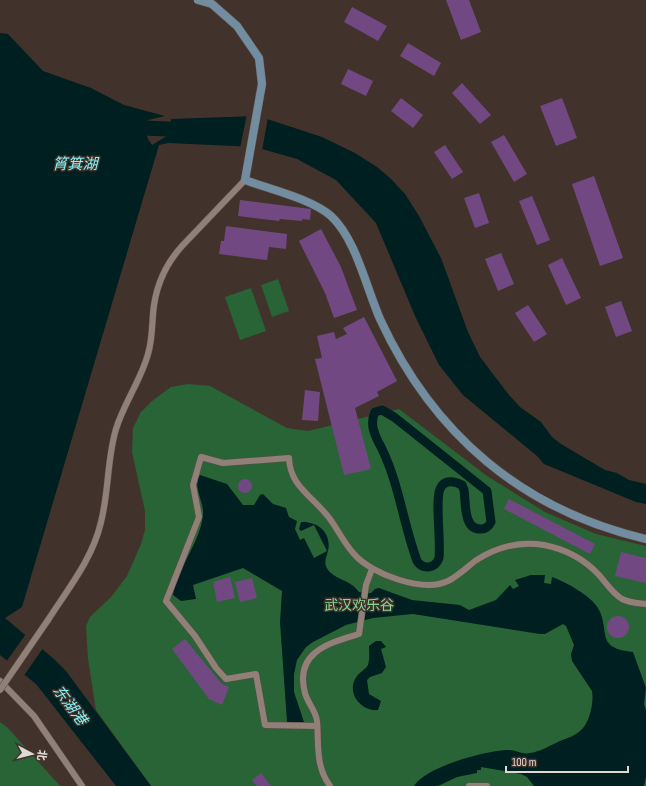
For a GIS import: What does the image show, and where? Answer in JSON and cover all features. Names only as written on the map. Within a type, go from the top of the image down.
[{"type":"street","points":[[0,690],[48,620],[89,555],[98,533],[104,506],[113,440],[119,420],[148,355],[155,299],[162,276],[172,257],[245,180],[262,84],[259,58],[237,26],[212,4],[198,0]]},
{"type":"street","points":[[245,180],[312,204],[325,212],[338,223],[348,240],[381,320],[411,378],[448,426],[488,463],[529,492],[559,508],[614,531],[646,539]]},
{"type":"street","points":[[317,726],[265,725],[256,674],[226,679],[195,636],[166,601],[199,517],[194,485],[201,457],[223,463],[289,458],[291,472],[295,482],[324,512],[354,554],[372,568],[404,581],[423,585],[438,584],[448,581],[481,558],[506,547],[521,544],[541,545],[558,549],[583,561],[599,575],[614,593],[623,600],[646,604]]},
{"type":"street","points":[[330,786],[320,767],[317,753],[316,718],[304,691],[303,679],[307,663],[311,656],[320,648],[359,634],[366,589],[372,568]]},
{"type":"street","points":[[0,681],[34,716],[82,786]]},
{"type":"street","points":[[469,786],[487,786]]},
{"type":"green space","points":[[278,279],[289,311],[272,317],[261,285]]},
{"type":"green space","points":[[251,288],[266,331],[240,340],[225,297]]},
{"type":"green space","name":"武汉欢乐谷","points":[[188,384],[210,386],[287,428],[308,431],[399,409],[487,476],[545,512],[596,534],[646,546],[646,786],[151,786],[96,710],[88,659],[86,626],[90,617],[112,596],[127,576],[141,544],[145,530],[145,511],[132,452],[133,428],[141,412],[152,401],[171,387]]},
{"type":"green space","points":[[0,722],[8,728],[60,786],[0,786]]},
{"type":"water","name":"筲箕湖","points":[[0,33],[8,34],[43,71],[91,88],[124,105],[165,116],[148,120],[144,128],[152,145],[170,134],[171,119],[258,116],[322,137],[355,153],[377,167],[405,194],[419,216],[441,258],[468,332],[480,357],[509,395],[520,407],[541,422],[552,437],[561,444],[605,470],[617,473],[629,480],[646,484],[646,504],[636,502],[544,464],[537,456],[463,395],[439,365],[415,316],[376,223],[336,180],[297,159],[255,147],[168,143],[159,145],[22,607],[5,618],[66,671],[151,786],[116,786],[36,684],[0,655]]},
{"type":"water","points":[[200,475],[227,484],[243,505],[254,505],[260,495],[263,494],[273,504],[286,508],[289,517],[297,521],[295,529],[300,540],[304,538],[314,558],[327,551],[314,525],[301,531],[299,529],[301,522],[307,522],[318,526],[326,534],[328,539],[329,545],[325,562],[328,570],[352,585],[359,592],[371,593],[375,589],[379,588],[412,600],[460,605],[469,610],[496,600],[510,585],[513,589],[519,586],[515,580],[531,575],[545,575],[544,583],[551,584],[552,577],[564,582],[584,594],[595,603],[602,616],[608,642],[613,647],[633,652],[646,688],[644,704],[646,711],[646,777],[644,786],[534,786],[527,777],[521,774],[481,767],[481,770],[477,770],[477,773],[457,777],[438,786],[414,786],[420,779],[430,772],[472,756],[509,750],[525,753],[533,752],[575,735],[580,731],[589,718],[592,691],[572,661],[571,654],[574,645],[566,626],[563,624],[545,634],[540,634],[413,614],[373,618],[346,625],[306,647],[297,660],[294,674],[294,692],[304,722],[287,722],[280,622],[282,591],[243,568],[193,585],[196,599],[181,601],[173,595],[175,585],[194,545],[201,524],[203,509],[197,484]]},
{"type":"water","points":[[376,641],[381,641],[386,647],[381,649],[386,667],[382,673],[370,677],[367,680],[369,694],[381,701],[378,710],[372,710],[366,708],[357,700],[353,688],[357,676],[368,665],[369,646]]},
{"type":"pier","points":[[247,114],[258,114],[268,117],[262,151],[240,148]]},
{"type":"pier","points":[[26,634],[43,648],[23,677],[6,662]]},
{"type":"building","points":[[446,0],[469,0],[481,32],[461,40]]},
{"type":"building","points":[[352,7],[387,26],[378,41],[344,22]]},
{"type":"building","points":[[408,43],[441,63],[434,76],[400,56]]},
{"type":"building","points":[[348,69],[373,81],[366,96],[341,84]]},
{"type":"building","points":[[462,83],[491,115],[480,124],[452,93]]},
{"type":"building","points":[[401,98],[423,115],[413,128],[391,111]]},
{"type":"building","points":[[562,98],[577,138],[556,146],[540,106]]},
{"type":"building","points":[[504,135],[527,174],[514,182],[491,142]]},
{"type":"building","points":[[445,145],[463,172],[452,179],[434,152]]},
{"type":"building","points":[[594,176],[623,258],[600,266],[572,184]]},
{"type":"building","points":[[479,193],[489,223],[475,228],[464,198]]},
{"type":"building","points":[[532,196],[550,240],[537,245],[519,201]]},
{"type":"building","points":[[240,200],[311,209],[310,220],[302,219],[302,221],[280,219],[279,221],[238,216]]},
{"type":"building","points":[[226,226],[287,234],[286,249],[269,247],[267,260],[219,254],[221,241],[224,241]]},
{"type":"building","points":[[321,229],[341,267],[357,310],[334,318],[325,293],[299,241]]},
{"type":"building","points":[[501,253],[514,284],[498,291],[485,259]]},
{"type":"building","points":[[562,258],[581,298],[566,305],[548,265]]},
{"type":"building","points":[[621,301],[632,331],[616,337],[605,307]]},
{"type":"building","points":[[528,305],[547,334],[534,342],[515,313]]},
{"type":"building","points":[[364,317],[397,381],[377,392],[379,396],[355,408],[371,469],[344,475],[315,359],[322,358],[317,336],[334,332],[336,339],[347,334],[343,328]]},
{"type":"building","points":[[305,390],[320,392],[318,421],[302,420]]},
{"type":"building","points":[[245,479],[250,481],[252,486],[250,491],[245,493],[240,491],[238,486],[240,481]]},
{"type":"building","points":[[509,499],[595,544],[590,554],[504,509]]},
{"type":"building","points":[[621,552],[646,558],[646,583],[615,576]]},
{"type":"building","points":[[230,577],[235,598],[217,602],[213,582]]},
{"type":"building","points":[[252,578],[257,598],[240,602],[235,582]]},
{"type":"building","points":[[618,616],[626,619],[629,627],[626,635],[618,638],[610,635],[607,627],[610,619]]},
{"type":"building","points":[[185,639],[222,684],[229,687],[222,705],[209,699],[172,649]]},
{"type":"building","points":[[261,773],[271,786],[257,786],[252,780]]},
{"type":"waterway","points":[[144,128],[189,130]]},
{"type":"waterway","points":[[382,410],[394,417],[487,491],[491,522],[487,527],[481,529],[475,528],[468,520],[462,485],[447,482],[442,486],[440,489],[438,502],[439,558],[435,564],[429,567],[422,566],[417,561],[397,489],[375,434],[373,416],[375,412],[382,410]]},
{"type":"water label","name":"东湖港","points":[[70,705]]}]
